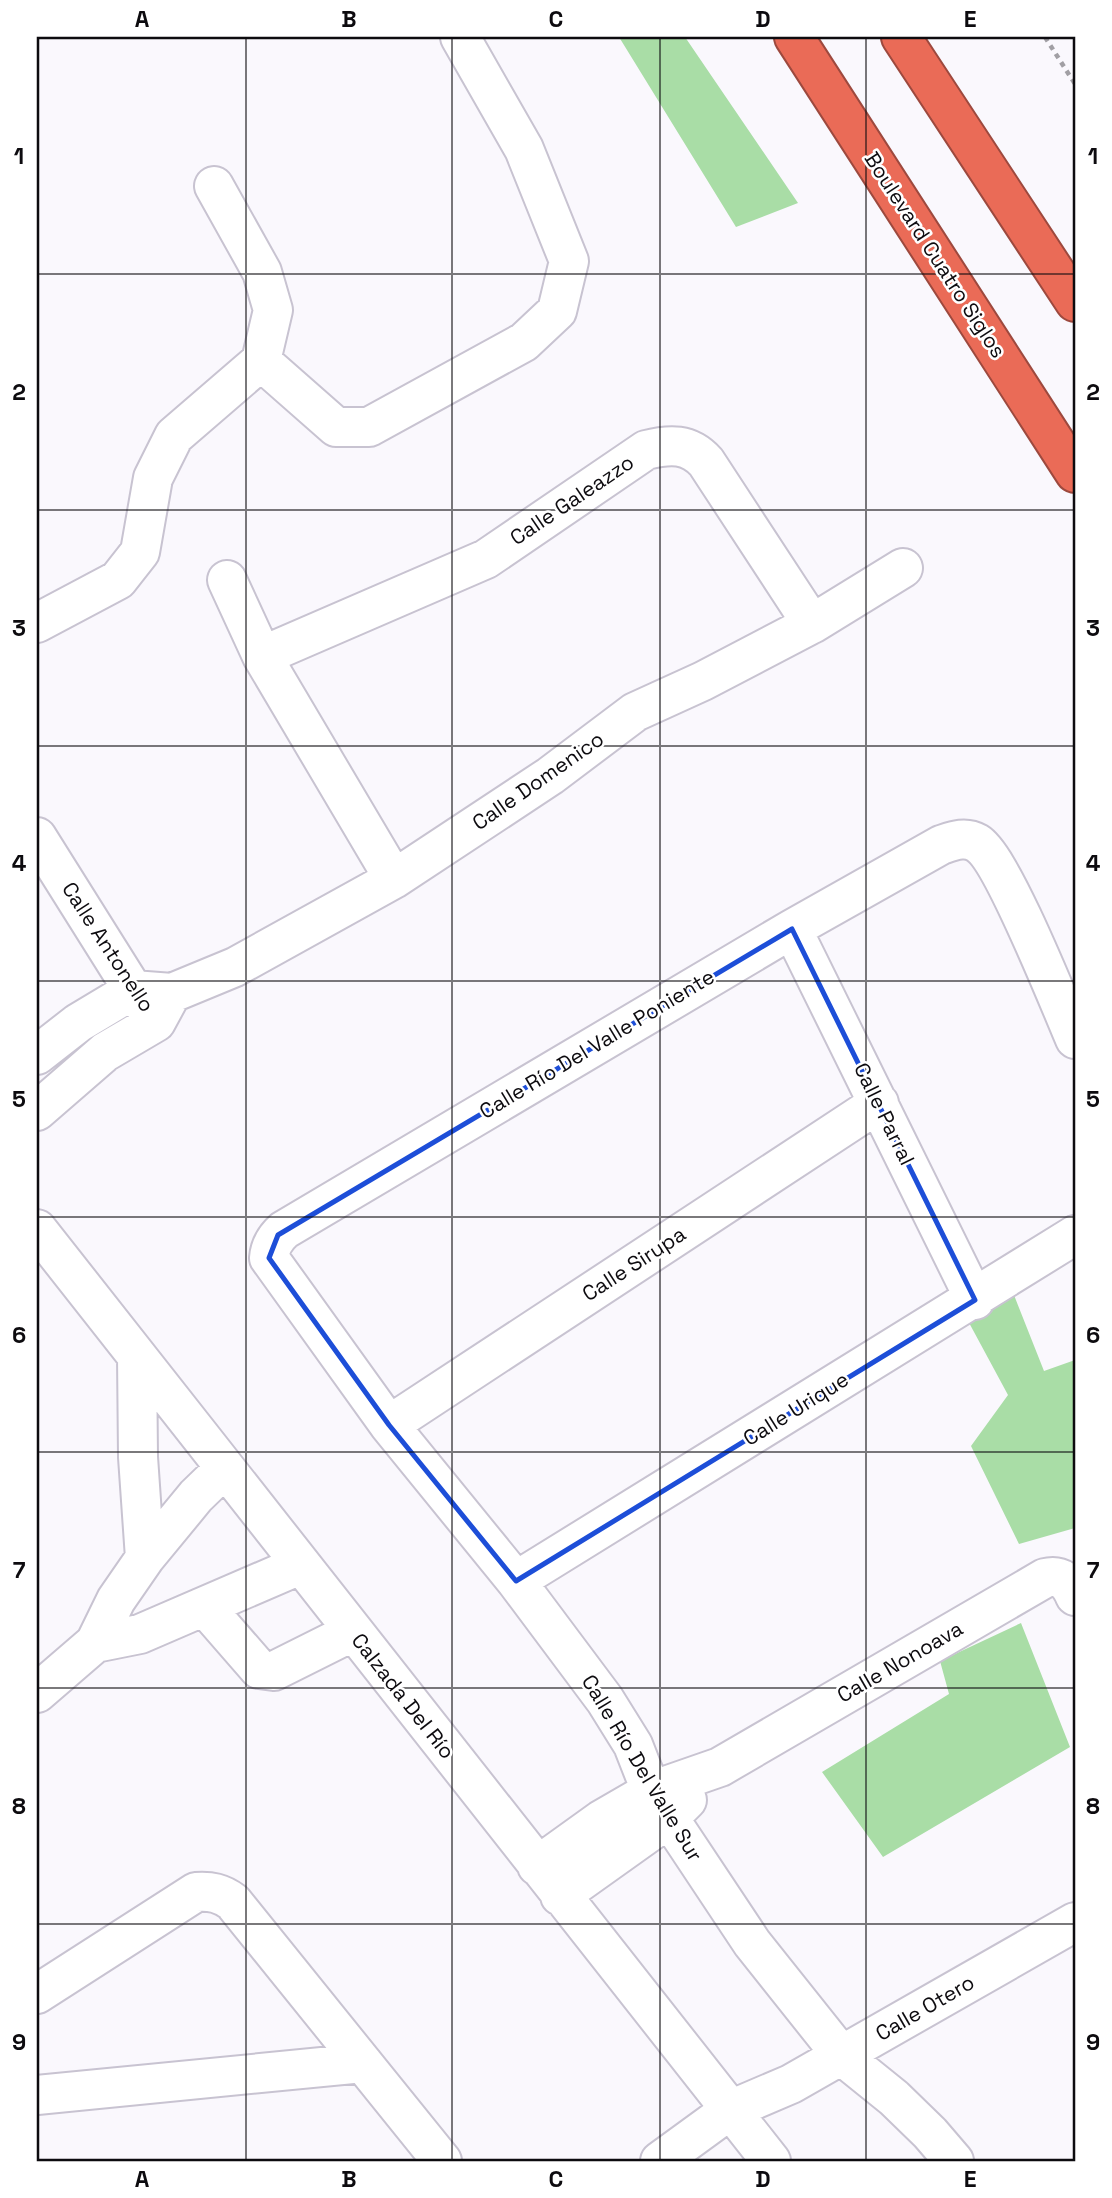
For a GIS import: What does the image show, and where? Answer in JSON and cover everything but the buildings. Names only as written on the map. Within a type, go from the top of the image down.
[{"type":"highway","name":"Boulevard Cuatro Siglos","points":[[794,37],[1075,473]]},
{"type":"highway","points":[[901,37],[1075,302]]},
{"type":"street","points":[[261,361],[337,427],[369,427],[524,342],[557,311],[569,261],[524,149],[460,37]]},
{"type":"street","points":[[37,623],[118,580],[140,552],[153,478],[174,436],[261,361],[273,310],[262,272],[214,186]]},
{"type":"street","name":"Calle Galeazzo","points":[[262,656],[486,559],[646,450],[670,445],[689,449],[706,462],[812,624]]},
{"type":"street","name":"Calle Domenico","points":[[37,1111],[164,1007],[394,878],[550,776],[635,712],[703,681],[812,624],[903,568]]},
{"type":"street","points":[[227,580],[262,656],[394,878]]},
{"type":"street","name":"Calle Antonello","points":[[37,837],[133,989],[164,1007]]},
{"type":"street","name":"Calle Río Del Valle Poniente","points":[[269,1258],[274,1239],[284,1230],[792,929],[941,845],[966,838],[983,847],[1001,876],[1075,1039]]},
{"type":"street","name":"Calle Parral","points":[[792,929],[975,1300]]},
{"type":"street","points":[[37,1055],[78,1023],[133,989]]},
{"type":"street","name":"Calle Sirupa","points":[[388,1425],[879,1103]]},
{"type":"street","name":"Calzada Del Río","points":[[37,1229],[771,2161]]},
{"type":"street","name":"Calle Urique","points":[[516,1581],[975,1300],[1075,1235]]},
{"type":"street","name":"Calle Río Del Valle Sur","points":[[269,1258],[388,1425],[516,1581],[605,1700],[633,1745],[660,1805],[752,1943],[842,2056],[894,2098],[954,2161]]},
{"type":"street","points":[[137,1356],[138,1457],[145,1558]]},
{"type":"street","points":[[38,1689],[95,1643],[116,1600],[145,1558],[196,1496],[225,1468]]},
{"type":"street","points":[[95,1643],[140,1634],[300,1565]]},
{"type":"street","name":"Calle Nonoava","points":[[560,1896],[660,1805],[720,1767],[1045,1578],[1054,1576],[1068,1582],[1075,1596]]},
{"type":"street","points":[[205,1607],[260,1669],[267,1671],[274,1671],[352,1632]]},
{"type":"street","name":"Calle Nonoava","points":[[537,1866],[601,1820],[660,1805]]},
{"type":"street","points":[[37,1994],[196,1892],[213,1892],[233,1902],[442,2161]]},
{"type":"street","name":"Calle Otero","points":[[660,2161],[737,2120],[774,2093],[1075,1922]]},
{"type":"street","points":[[37,2095],[363,2063]]},
{"type":"street","name":"Calle Otero","points":[[703,2161],[737,2120]]},
{"type":"path","points":[[1045,37],[1075,84]]},
{"type":"highlighted area","points":[[792,929],[975,1300],[516,1581],[389,1425],[269,1258],[278,1235]]},
{"type":"green space","points":[[619,37],[685,37],[798,203],[736,227]]},
{"type":"green space","points":[[1012,1290],[1044,1371],[1075,1360],[1075,1528],[1019,1544],[971,1446],[1008,1395],[967,1319]]},
{"type":"green space","points":[[1021,1623],[1070,1747],[883,1857],[822,1772],[949,1694],[940,1661]]}]
